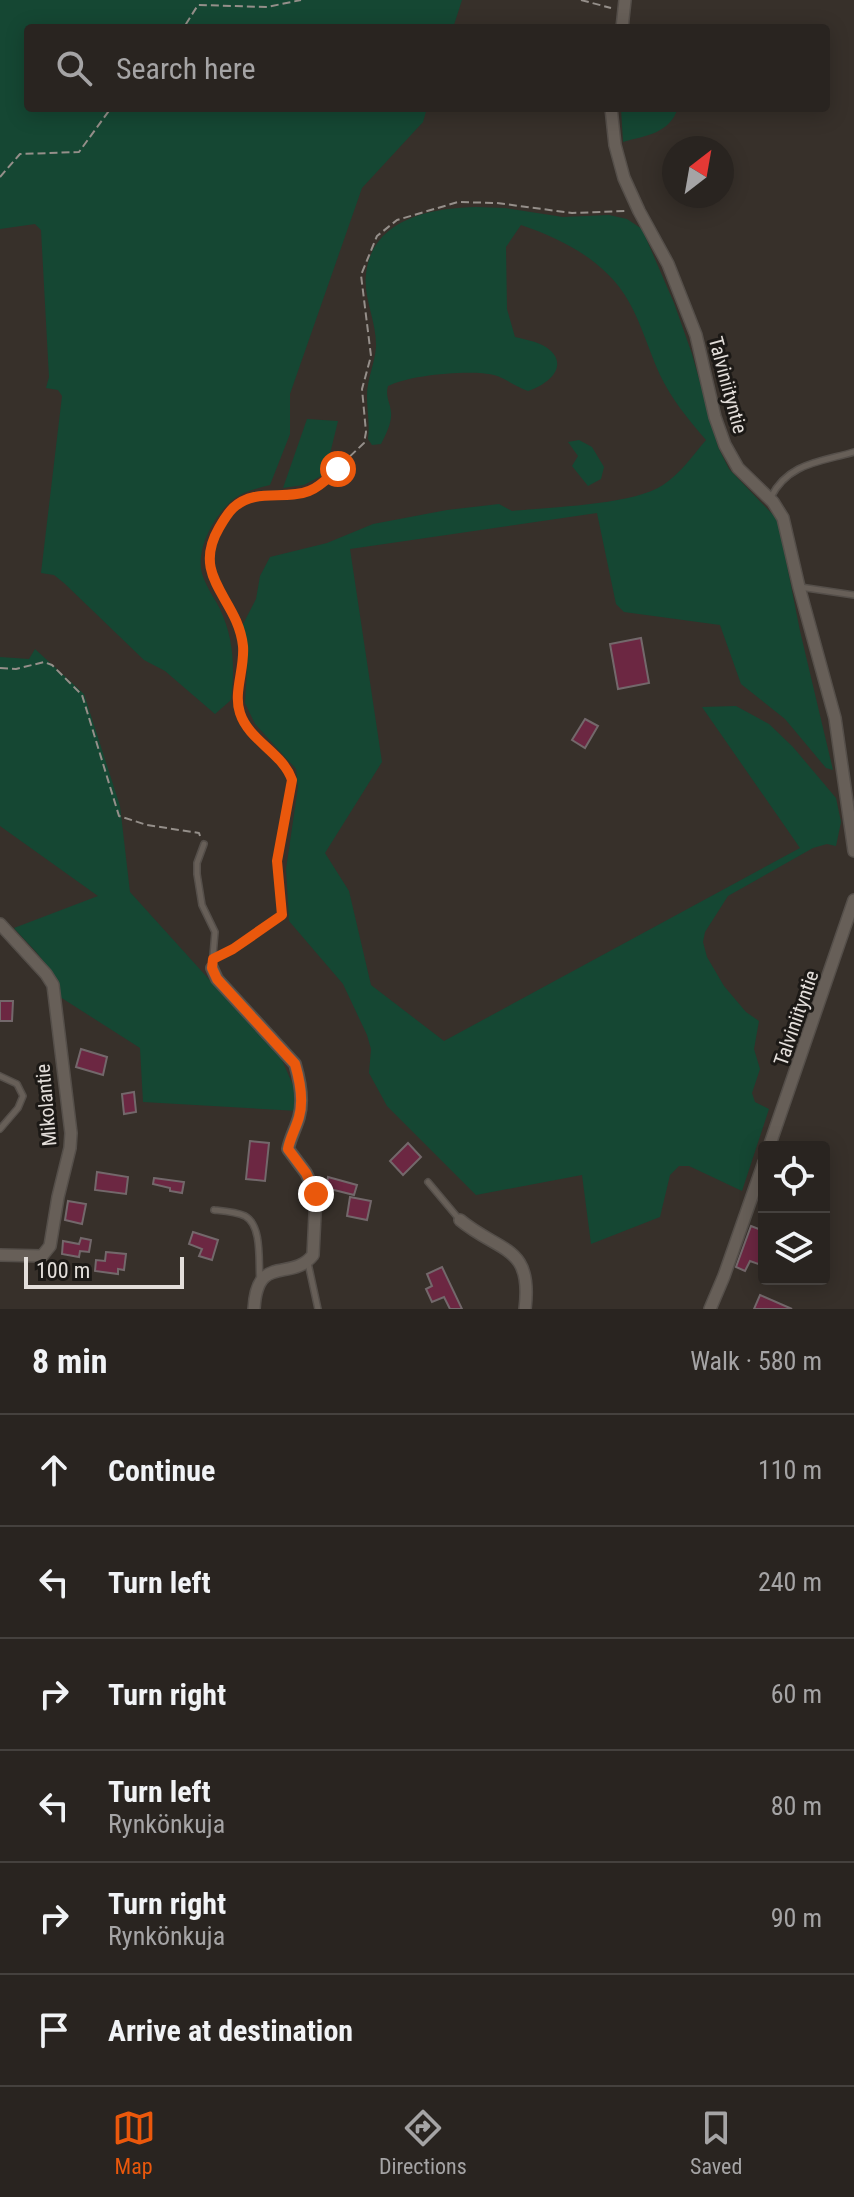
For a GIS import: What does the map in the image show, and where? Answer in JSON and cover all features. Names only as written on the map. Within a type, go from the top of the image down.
[{"type":"street","name":"Talviniityntie","points":[[611,112],[621,167],[639,211],[668,264],[696,335],[715,417],[725,445],[738,468],[770,499],[783,518],[835,718],[854,851]]},
{"type":"street","name":"Talviniityntie","points":[[771,1141],[854,900]]},
{"type":"street","name":"Mikolantie","points":[[0,924],[53,985],[71,1133],[50,1246],[42,1256],[35,1258],[0,1255]]},
{"type":"street","points":[[212,964],[217,979],[295,1064],[301,1100],[300,1116],[288,1149],[306,1173],[316,1194],[313,1255],[307,1262],[268,1274],[255,1292],[254,1309]]},
{"type":"street","points":[[710,1309],[758,1179]]},
{"type":"street","points":[[460,1220],[514,1255],[525,1271],[525,1309]]},
{"type":"lane","points":[[770,499],[782,478],[796,469],[854,452]]},
{"type":"lane","points":[[799,587],[854,595]]},
{"type":"lane","points":[[204,844],[197,863],[197,874],[202,905],[215,932],[212,964]]},
{"type":"lane","points":[[0,1076],[17,1084],[23,1096],[18,1108],[0,1129]]},
{"type":"lane","points":[[428,1182],[460,1220]]},
{"type":"lane","points":[[214,1210],[242,1215],[253,1222],[260,1282]]},
{"type":"lane","points":[[307,1262],[318,1309]]},
{"type":"path","points":[[186,24],[198,5],[267,7],[301,0]]},
{"type":"path","points":[[581,0],[622,5]]},
{"type":"path","points":[[0,177],[20,154],[79,152],[108,112]]},
{"type":"path","points":[[212,964],[282,915],[277,861],[292,780],[288,770],[249,728],[239,712],[243,646],[237,622],[213,577],[208,557],[209,545],[233,508],[262,494],[308,492],[364,443],[362,389],[371,356],[361,275],[377,236],[397,220],[458,202],[497,203],[572,213],[639,211]]},
{"type":"path","points":[[0,668],[16,669],[44,662],[52,665],[82,695],[119,816],[147,825],[199,833],[204,844]]},
{"type":"green space","points":[[0,0],[462,0],[454,24],[24,24],[24,112],[426,112],[423,122],[362,188],[290,394],[290,434],[270,485],[235,498],[215,520],[205,540],[201,569],[225,620],[233,665],[231,700],[215,714],[165,671],[144,660],[64,583],[54,575],[41,573],[62,396],[58,390],[46,388],[49,377],[41,230],[35,224],[0,229]]},
{"type":"green space","points":[[621,112],[676,112],[663,128],[623,142]]},
{"type":"green space","points":[[459,208],[505,208],[563,217],[609,215],[627,219],[642,229],[692,354],[718,447],[729,469],[778,520],[833,770],[826,768],[785,719],[741,684],[720,625],[624,612],[616,604],[597,513],[350,549],[382,762],[325,853],[349,891],[371,985],[444,1041],[800,848],[702,707],[736,706],[769,724],[836,798],[841,822],[836,846],[827,844],[813,848],[728,896],[705,932],[703,942],[707,957],[724,986],[746,1012],[759,1021],[754,1049],[760,1069],[752,1093],[755,1102],[769,1109],[742,1191],[689,1166],[679,1166],[670,1175],[660,1217],[591,1244],[582,1175],[476,1195],[387,1106],[369,1073],[371,1049],[367,1035],[343,984],[289,921],[286,869],[298,787],[296,769],[255,724],[245,703],[248,651],[242,626],[256,599],[260,576],[270,557],[327,543],[373,524],[447,510],[499,504],[512,511],[632,497],[663,485],[706,440],[665,384],[634,311],[609,275],[568,245],[521,225],[506,247],[507,309],[515,337],[543,345],[556,358],[556,370],[552,376],[528,391],[498,376],[484,373],[440,374],[397,382],[388,386],[387,390],[391,412],[388,428],[381,444],[372,445],[368,439],[367,396],[376,338],[366,283],[371,255],[392,228],[423,214]]},
{"type":"green space","points":[[307,419],[338,421],[325,474],[304,485],[283,488]]},
{"type":"green space","points":[[579,440],[592,447],[604,467],[601,479],[588,486],[572,466],[578,456],[568,442]]},
{"type":"green space","points":[[35,649],[84,694],[120,806],[130,892],[282,1060],[295,1090],[298,1111],[143,1102],[140,1048],[57,995],[48,967],[14,928],[98,896],[0,826],[0,657],[29,659]]},
{"type":"building","points":[[641,638],[649,683],[618,689],[610,644]]},
{"type":"building","points":[[585,719],[598,726],[585,748],[572,740]]},
{"type":"building","points":[[0,1001],[13,1001],[12,1021],[0,1021]]},
{"type":"building","points":[[81,1049],[107,1057],[103,1075],[76,1067]]},
{"type":"building","points":[[134,1092],[136,1112],[124,1114],[122,1094]]},
{"type":"building","points":[[250,1141],[269,1143],[265,1181],[246,1179]]},
{"type":"building","points":[[408,1143],[421,1157],[403,1175],[390,1161]]},
{"type":"building","points":[[97,1172],[128,1177],[126,1194],[95,1190]]},
{"type":"building","points":[[328,1177],[357,1185],[354,1195],[326,1188]]},
{"type":"building","points":[[154,1178],[184,1182],[182,1193],[153,1184]]},
{"type":"building","points":[[350,1197],[371,1201],[367,1220],[347,1216]]},
{"type":"building","points":[[68,1201],[86,1204],[82,1224],[65,1220]]},
{"type":"building","points":[[751,1226],[758,1229],[758,1264],[750,1261],[745,1271],[736,1267]]},
{"type":"building","points":[[193,1232],[218,1240],[212,1260],[199,1256],[202,1249],[189,1244]]},
{"type":"building","points":[[81,1238],[91,1240],[89,1252],[80,1251],[79,1257],[62,1254],[63,1241],[79,1244]]},
{"type":"building","points":[[106,1252],[126,1254],[124,1270],[118,1269],[118,1274],[95,1271],[96,1260],[105,1261]]},
{"type":"building","points":[[442,1267],[462,1309],[450,1309],[444,1297],[432,1302],[426,1289],[432,1286],[427,1274]]},
{"type":"building","points":[[760,1295],[792,1309],[754,1309]]},
{"type":"route","points":[[316,1194],[306,1173],[288,1149],[300,1116],[300,1080],[295,1064],[217,979],[212,968],[213,959],[282,915],[277,861],[292,780],[288,770],[249,728],[239,712],[243,646],[237,622],[213,577],[208,557],[209,545],[233,508],[262,494],[308,492],[338,469]]}]
